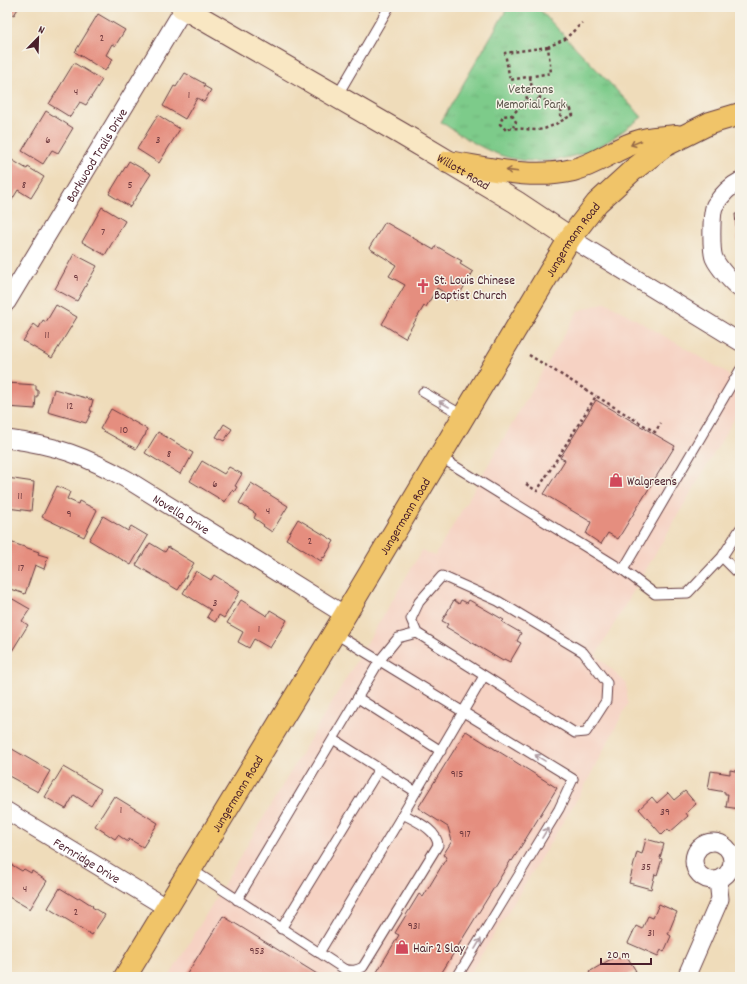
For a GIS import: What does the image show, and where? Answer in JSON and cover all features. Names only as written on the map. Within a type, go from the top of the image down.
[{"type":"main road","name":"Willott Road","points":[[183,8],[337,96],[516,202],[570,238]]},
{"type":"main road","name":"Jungermann Road","points":[[125,977],[340,624],[570,238],[597,203],[632,170],[664,146],[710,123],[740,114]]},
{"type":"main road","points":[[448,162],[537,174],[557,174],[575,170],[593,163],[614,152],[643,140],[688,134]]},
{"type":"street","name":"Barkwood Trails Drive","points":[[7,302],[183,8]]},
{"type":"street","points":[[740,182],[732,185],[715,206],[712,236],[714,258],[731,282],[740,289]]},
{"type":"street","name":"Willott Road","points":[[570,238],[740,342]]},
{"type":"street","name":"Novella Drive","points":[[7,439],[49,446],[78,455],[104,466],[128,480],[340,624]]},
{"type":"street","name":"Fernridge Drive","points":[[7,811],[167,908]]},
{"type":"street","points":[[686,977],[720,899],[718,880]]},
{"type":"lane","points":[[337,96],[389,7]]},
{"type":"lane","points":[[623,570],[740,370]]},
{"type":"lane","points":[[423,392],[464,416]]},
{"type":"lane","points":[[440,457],[623,570],[655,594],[688,593],[722,557],[740,529]]},
{"type":"lane","points":[[722,557],[740,575]]},
{"type":"lane","points":[[442,576],[498,601],[583,652],[608,683],[606,701],[586,732],[575,733],[417,633],[411,619],[419,602],[442,576]]},
{"type":"lane","points":[[340,624],[380,660],[573,779],[559,809],[457,977]]},
{"type":"lane","points":[[238,900],[380,660],[398,638],[417,633]]},
{"type":"lane","points":[[319,953],[484,676]]},
{"type":"lane","points":[[358,698],[440,751]]},
{"type":"lane","points":[[333,739],[416,792]]},
{"type":"lane","points":[[281,929],[380,769]]},
{"type":"lane","points":[[191,869],[344,969],[353,971],[359,970],[363,967],[438,845],[435,836],[429,829],[403,814]]},
{"type":"path","points":[[548,47],[552,73],[510,80],[505,53],[548,47],[565,39],[582,23]]},
{"type":"path","points":[[530,77],[532,88]]},
{"type":"path","points":[[532,88],[539,91],[540,98]]},
{"type":"path","points":[[527,100],[526,92],[532,88]]},
{"type":"path","points":[[527,100],[533,103],[540,98]]},
{"type":"path","points":[[527,100],[512,115],[503,116],[500,124],[506,130],[513,127],[539,130],[554,126],[573,115],[570,107],[562,109],[540,98]]},
{"type":"path","points":[[562,109],[560,115],[565,119]]},
{"type":"path","points":[[512,115],[516,122],[513,127]]},
{"type":"path","points":[[529,355],[655,432],[661,423]]},
{"type":"path","points":[[526,484],[537,491],[596,396]]},
{"type":"shaded area","points":[[606,302],[726,372],[740,391],[740,409],[596,655],[626,683],[628,704],[582,791],[468,977],[169,977],[422,550],[435,556],[578,311]]},
{"type":"green space","name":"Veterans Memorial Park","points":[[508,7],[537,7],[642,117],[614,138],[596,148],[561,159],[536,161],[512,158],[492,152],[469,140],[441,122]]},
{"type":"building","points":[[7,7],[19,7],[14,15],[7,11]]},
{"type":"building","points":[[98,14],[125,30],[115,46],[112,44],[106,55],[113,59],[105,71],[75,52]]},
{"type":"building","points":[[74,63],[102,80],[86,105],[80,102],[70,117],[49,104]]},
{"type":"building","points":[[185,73],[205,84],[204,86],[211,90],[204,102],[197,98],[185,119],[163,106],[174,86],[176,87]]},
{"type":"building","points":[[46,111],[73,128],[58,153],[52,150],[43,164],[22,151]]},
{"type":"building","points":[[158,115],[180,129],[159,163],[137,149]]},
{"type":"building","points":[[7,157],[44,177],[31,198],[18,190],[7,208]]},
{"type":"building","points":[[129,161],[151,174],[130,207],[109,194]]},
{"type":"building","points":[[102,207],[125,221],[105,255],[82,242]]},
{"type":"building","points":[[735,214],[740,214],[740,253],[739,253]]},
{"type":"building","points":[[385,222],[434,250],[436,246],[462,261],[460,264],[473,272],[456,300],[437,288],[426,307],[424,306],[405,338],[382,324],[405,285],[389,276],[396,265],[369,248]]},
{"type":"building","points":[[74,254],[97,266],[77,301],[55,289]]},
{"type":"building","points":[[56,305],[77,317],[52,358],[23,341],[34,324],[39,328],[43,320],[46,322]]},
{"type":"building","points":[[7,383],[36,385],[38,396],[36,396],[35,409],[7,407]]},
{"type":"building","points":[[54,389],[93,400],[90,411],[92,411],[86,423],[48,412]]},
{"type":"building","points":[[596,400],[675,446],[618,539],[608,533],[601,544],[586,534],[591,522],[544,494],[565,460],[560,458]]},
{"type":"building","points":[[111,409],[147,429],[145,436],[136,449],[100,429]]},
{"type":"building","points":[[224,424],[232,429],[224,441],[216,437]]},
{"type":"building","points":[[158,432],[193,453],[180,474],[145,453]]},
{"type":"building","points":[[202,461],[224,474],[229,467],[242,474],[235,486],[237,487],[234,492],[232,490],[225,502],[190,481]]},
{"type":"building","points":[[7,478],[34,482],[31,511],[7,508]]},
{"type":"building","points":[[251,483],[288,506],[272,532],[254,518],[256,514],[239,503]]},
{"type":"building","points":[[57,486],[70,492],[67,499],[78,504],[79,501],[97,510],[84,537],[42,517]]},
{"type":"building","points":[[103,516],[128,531],[131,526],[148,536],[131,565],[89,540]]},
{"type":"building","points":[[298,519],[334,541],[321,561],[286,539]]},
{"type":"building","points":[[7,541],[39,552],[38,554],[48,557],[44,569],[35,565],[25,594],[7,588]]},
{"type":"building","points":[[150,543],[165,552],[168,547],[194,563],[178,590],[136,565]]},
{"type":"building","points":[[196,571],[211,580],[214,575],[240,591],[224,618],[219,615],[215,622],[207,617],[211,610],[183,593]]},
{"type":"building","points":[[11,598],[30,609],[22,621],[28,625],[12,651],[7,649],[7,605]]},
{"type":"building","points":[[241,600],[267,616],[270,610],[287,620],[270,648],[254,639],[249,648],[238,642],[243,632],[227,623]]},
{"type":"building","points":[[454,600],[459,604],[461,600],[467,603],[469,600],[504,620],[502,622],[521,633],[517,641],[521,643],[510,662],[504,659],[503,661],[446,627],[448,624],[442,621]]},
{"type":"building","points":[[466,731],[557,788],[439,977],[374,977],[399,935],[395,933],[419,894],[423,897],[447,857],[443,855],[452,841],[448,827],[418,808]]},
{"type":"building","points":[[7,746],[50,771],[38,792],[7,775]]},
{"type":"building","points":[[63,767],[101,789],[91,806],[74,795],[66,809],[45,797]]},
{"type":"building","points":[[730,770],[740,772],[740,809],[726,807],[728,794],[725,794],[725,792],[708,789],[711,771],[730,774]]},
{"type":"building","points":[[685,791],[696,804],[686,813],[688,816],[670,832],[668,829],[662,835],[639,809],[652,797],[657,803],[668,793],[674,800]]},
{"type":"building","points":[[114,796],[158,823],[143,847],[129,839],[128,842],[118,835],[115,839],[95,826]]},
{"type":"building","points":[[646,839],[664,844],[660,858],[662,859],[657,875],[655,874],[651,889],[629,883],[637,852],[642,854]]},
{"type":"building","points":[[7,862],[22,871],[24,869],[31,873],[32,871],[47,881],[30,909],[7,896]]},
{"type":"building","points":[[60,888],[78,899],[79,897],[105,915],[92,935],[48,908]]},
{"type":"building","points":[[659,904],[677,912],[668,934],[671,936],[664,952],[661,950],[658,956],[628,943],[636,926],[642,929],[648,916],[653,918]]},
{"type":"building","points":[[223,916],[322,977],[185,977]]},
{"type":"building","points":[[626,955],[636,971],[628,975],[629,977],[592,977],[589,972],[616,956],[619,959]]},
{"type":"place","name":"St. Louis Chinese Baptist Church","points":[[423,286]]},
{"type":"place","name":"Walgreens","points":[[616,480]]},
{"type":"place","name":"Hair 2 Slay","points":[[402,947]]}]
